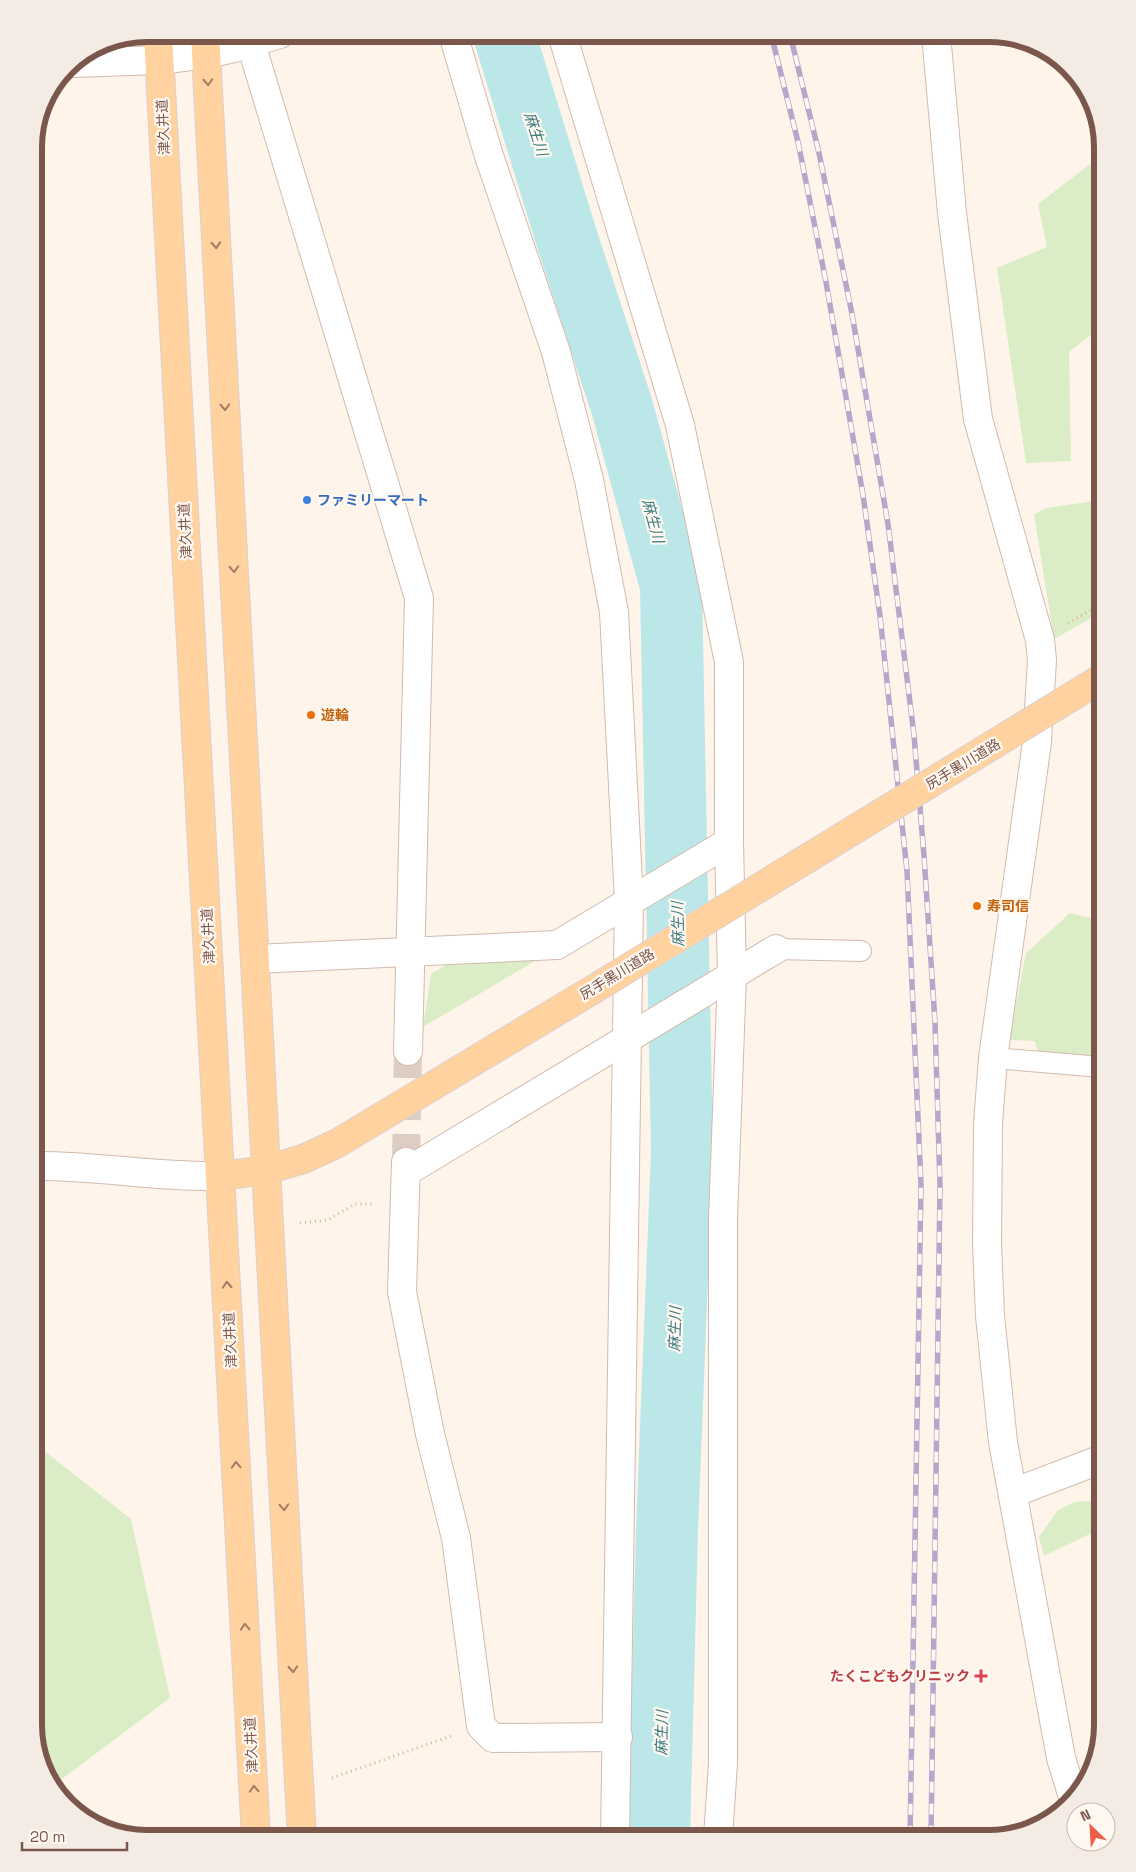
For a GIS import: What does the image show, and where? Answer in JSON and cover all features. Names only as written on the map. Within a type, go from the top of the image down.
[{"type":"main road","name":"津久井道","points":[[158,43],[256,1829]]},
{"type":"main road","points":[[206,44],[302,1829]]},
{"type":"main road","name":"尻手黒川道路","points":[[221,1176],[266,1170],[303,1159],[336,1144],[599,986],[1094,683]]},
{"type":"street","points":[[86,63],[159,60],[206,44],[253,43]]},
{"type":"street","points":[[456,43],[489,156],[556,352],[589,480],[614,612],[636,897],[631,1036],[615,1830]]},
{"type":"street","points":[[565,43],[680,425],[729,662],[729,842],[732,975],[722,1220],[723,1763],[719,1830]]},
{"type":"street","points":[[937,43],[952,213],[978,419],[1040,640],[1042,660],[1038,742],[993,1058],[988,1124],[987,1244],[995,1380],[1003,1442],[1061,1758],[1071,1789]]},
{"type":"street","points":[[250,44],[419,598],[408,1051]]},
{"type":"street","points":[[254,959],[557,945],[729,842]]},
{"type":"street","points":[[618,1737],[494,1738],[481,1726],[456,1538],[430,1434],[402,1292],[406,1167],[776,949]]},
{"type":"street","points":[[42,1166],[64,1166],[189,1177],[221,1176]]},
{"type":"street","points":[[1013,1493],[1094,1462]]},
{"type":"lane","points":[[776,949],[861,951]]},
{"type":"lane","points":[[993,1058],[1094,1066]]},
{"type":"path","points":[[1067,624],[1094,609]]},
{"type":"path","points":[[296,1224],[328,1220],[354,1204],[405,1203]]},
{"type":"path","points":[[326,1780],[481,1726]]},
{"type":"green space","points":[[1094,161],[1094,332],[1069,352],[1071,461],[1026,463],[997,268],[1047,247],[1038,204]]},
{"type":"green space","points":[[1094,501],[1094,616],[1054,639],[1034,514],[1046,508]]},
{"type":"green space","points":[[1070,913],[1094,919],[1094,1058],[1038,1055],[1035,1041],[1009,1040],[1026,953]]},
{"type":"green space","points":[[537,960],[423,1027],[431,974],[448,964]]},
{"type":"green space","points":[[42,1449],[131,1519],[170,1698],[59,1781],[46,1752],[42,1724]]},
{"type":"green space","points":[[1094,1501],[1094,1532],[1044,1556],[1039,1537],[1058,1510],[1075,1502]]},
{"type":"waterway","name":"麻生川","points":[[507,43],[566,236],[622,407],[671,586],[682,1151],[667,1530],[659,1830]]},
{"type":"tunnel","points":[[406,1162],[408,1051]]},
{"type":"railway","points":[[773,43],[798,142],[826,282],[863,495],[880,616],[907,871],[921,1185],[910,1830]]},
{"type":"railway","points":[[792,43],[819,153],[852,314],[888,524],[914,735],[924,856],[935,1022],[940,1186],[931,1830]]},
{"type":"place","name":"ファミリーマート","points":[[307,500]]},
{"type":"place","name":"遊輪","points":[[311,715]]},
{"type":"place","name":"寿司信","points":[[977,906]]},
{"type":"place","name":"たくこどもクリニック","points":[[981,1676]]}]
